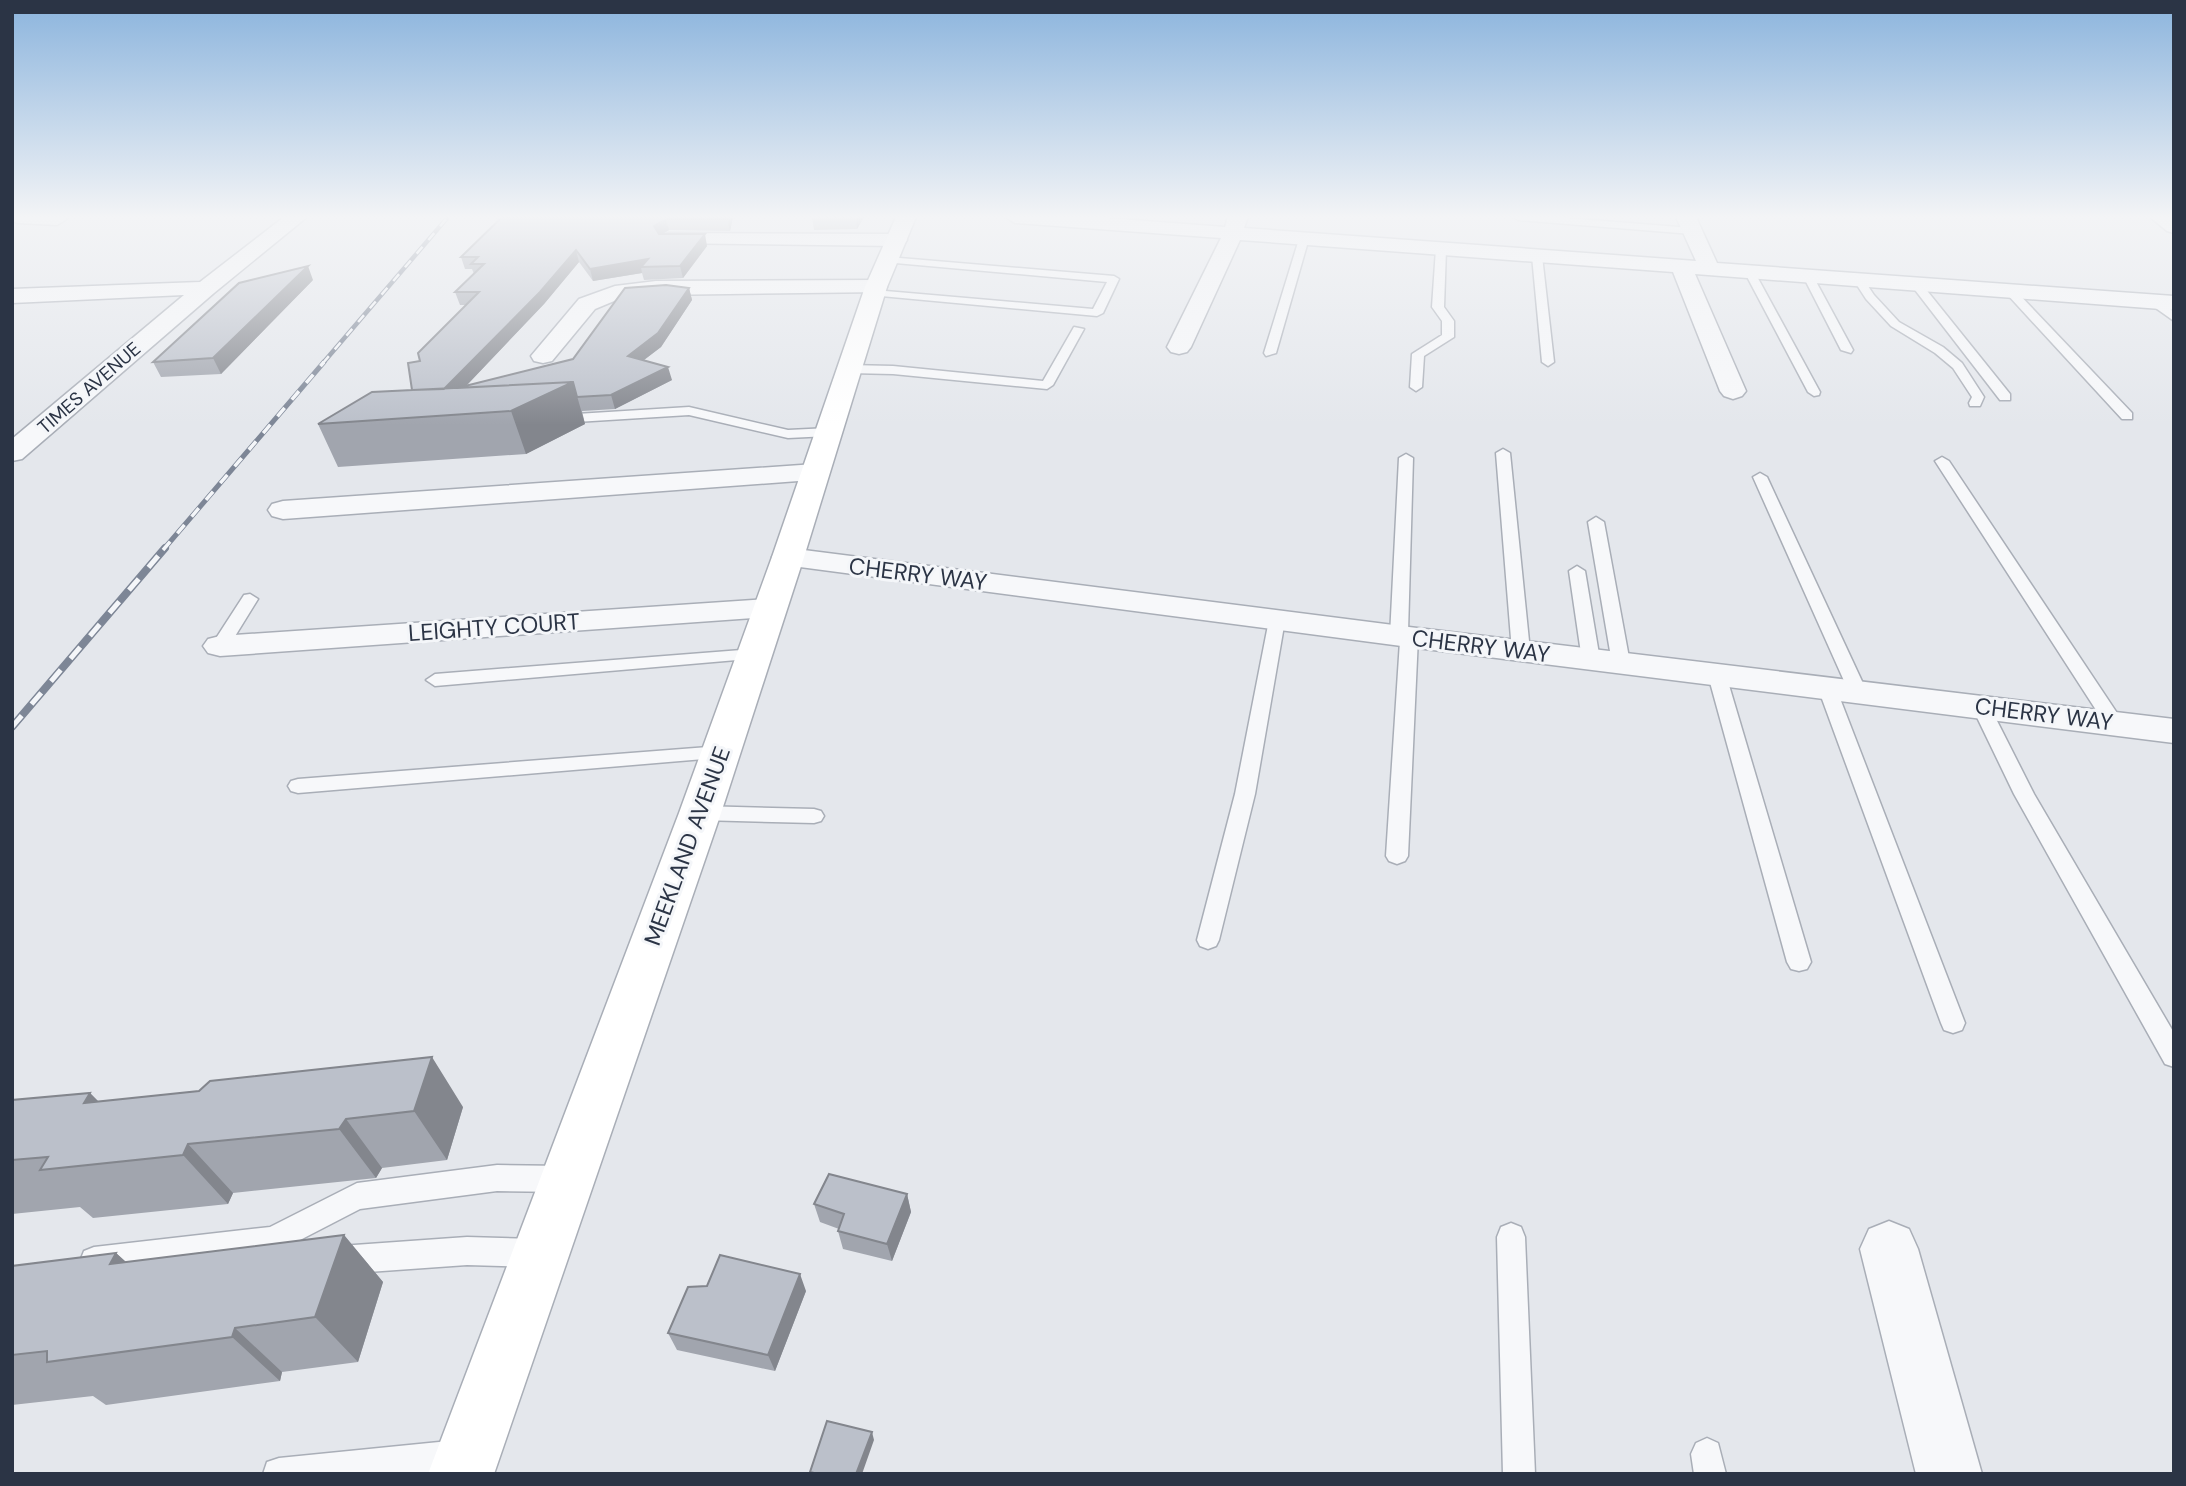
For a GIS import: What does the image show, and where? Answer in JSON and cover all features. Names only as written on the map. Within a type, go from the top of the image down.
[{"type":"main road","name":"MEEKLAND AVENUE","points":[[465,1464],[700,813],[878,286]]},
{"type":"street","points":[[543,356],[587,304],[615,293],[669,286]]},
{"type":"street","points":[[1179,347],[1207,286]]},
{"type":"street","points":[[1689,286],[1732,391]]},
{"type":"street","points":[[1948,286],[2164,302]]},
{"type":"street","points":[[12,296],[206,288]]},
{"type":"street","name":"TIMES AVENUE","points":[[12,453],[206,288]]},
{"type":"street","points":[[283,510],[648,482],[815,473]]},
{"type":"street","name":"CHERRY WAY","points":[[788,557],[2174,731]]},
{"type":"street","name":"LEIGHTY COURT","points":[[219,646],[768,609]]},
{"type":"street","points":[[1889,1249],[1949,1474]]},
{"type":"lane","points":[[994,286],[1097,313],[1110,286]]},
{"type":"lane","points":[[1270,353],[1290,286]]},
{"type":"lane","points":[[1416,387],[1418,354],[1448,337],[1448,321],[1438,307],[1438,286]]},
{"type":"lane","points":[[1540,286],[1548,362]]},
{"type":"lane","points":[[1757,286],[1814,392]]},
{"type":"lane","points":[[1813,286],[1847,350]]},
{"type":"lane","points":[[1864,286],[1895,324],[1939,349],[1958,366],[1978,397],[1975,403]]},
{"type":"lane","points":[[1918,286],[2005,397]]},
{"type":"lane","points":[[2010,291],[2127,416]]},
{"type":"lane","points":[[2164,302],[2174,318]]},
{"type":"lane","points":[[849,369],[893,370],[1046,385],[1078,329]]},
{"type":"lane","points":[[545,420],[689,411],[788,434],[829,432]]},
{"type":"lane","points":[[1503,453],[1521,651]]},
{"type":"lane","points":[[1397,856],[1406,458]]},
{"type":"lane","points":[[1941,461],[2114,723]]},
{"type":"lane","points":[[1760,477],[1842,690],[1954,1023]]},
{"type":"lane","points":[[1595,522],[1606,661]]},
{"type":"lane","points":[[1577,572],[1606,661]]},
{"type":"lane","points":[[219,646],[250,599]]},
{"type":"lane","points":[[1208,940],[1245,794],[1277,620]]},
{"type":"lane","points":[[435,680],[754,654]]},
{"type":"lane","points":[[1717,675],[1799,961]]},
{"type":"lane","points":[[1981,707],[2024,794],[2174,1056]]},
{"type":"lane","points":[[298,786],[721,752]]},
{"type":"lane","points":[[700,813],[814,816]]},
{"type":"lane","points":[[67,1264],[272,1240],[356,1196],[497,1178],[566,1180]]},
{"type":"lane","points":[[1511,1237],[1518,1474]]},
{"type":"lane","points":[[272,1240],[328,1261],[467,1251],[540,1254]]},
{"type":"lane","points":[[279,1474],[465,1464]]},
{"type":"building","points":[[235,286],[287,286],[213,358],[153,362]]},
{"type":"building","points":[[461,286],[545,286],[444,389],[412,390],[408,363],[420,361],[418,353],[479,292],[455,292]]},
{"type":"building","points":[[625,288],[689,288],[658,333],[628,356],[668,367],[611,395],[577,397],[573,382],[457,388],[573,359]]},
{"type":"building","points":[[573,382],[511,411],[318,424],[372,392]]},
{"type":"building","points":[[432,1057],[414,1111],[346,1119],[339,1129],[188,1144],[183,1155],[40,1170],[48,1157],[12,1160],[12,1100],[90,1093],[84,1103],[199,1091],[210,1081]]},
{"type":"building","points":[[829,1174],[907,1194],[887,1244],[838,1231],[844,1214],[814,1204]]},
{"type":"building","points":[[344,1235],[315,1317],[235,1328],[232,1337],[47,1362],[47,1351],[12,1355],[12,1266],[116,1253],[110,1264]]},
{"type":"building","points":[[720,1255],[800,1274],[768,1355],[668,1333],[688,1287],[707,1286]]},
{"type":"building","points":[[827,1421],[872,1432],[856,1474],[810,1472]]},
{"type":"railway","points":[[323,363],[389,286]]},
{"type":"railway","points":[[163,550],[324,362]]},
{"type":"railway","points":[[12,727],[165,548]]}]
